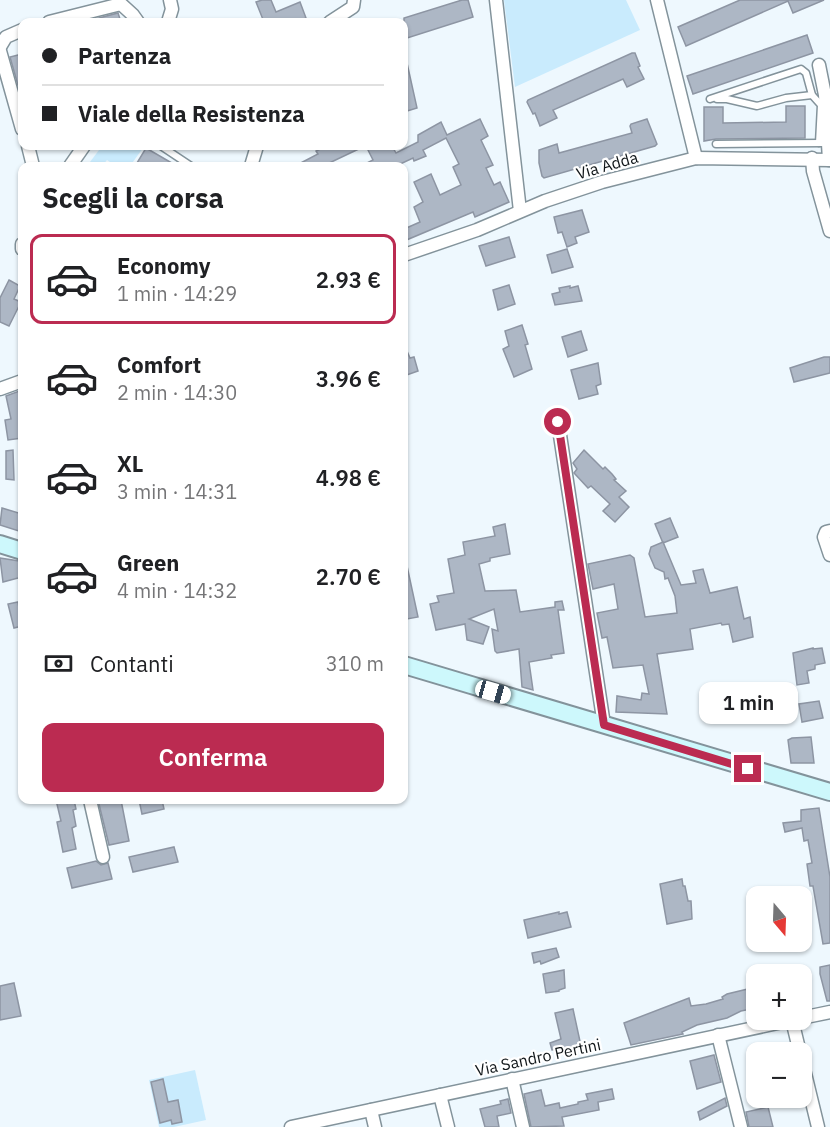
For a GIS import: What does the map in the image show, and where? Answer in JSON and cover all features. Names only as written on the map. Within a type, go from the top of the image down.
[{"type":"main road","points":[[0,544],[18,550]]},
{"type":"main road","points":[[408,666],[830,792]]},
{"type":"street","points":[[169,18],[172,9],[170,0]]},
{"type":"street","points":[[336,18],[353,7],[354,0]]},
{"type":"street","points":[[496,0],[520,211]]},
{"type":"street","points":[[657,0],[696,158]]},
{"type":"street","points":[[65,18],[121,4],[136,18]]},
{"type":"street","points":[[18,32],[6,37],[0,49],[6,98],[18,121]]},
{"type":"street","points":[[819,64],[825,95],[824,144],[829,160]]},
{"type":"street","name":"Via Adda","points":[[408,254],[603,182],[696,158],[829,160]]},
{"type":"street","points":[[812,158],[813,171],[830,231]]},
{"type":"street","points":[[0,389],[18,382]]},
{"type":"street","points":[[558,422],[604,725]]},
{"type":"street","points":[[830,531],[826,532],[824,537],[830,555]]},
{"type":"street","points":[[91,804],[104,857]]},
{"type":"street","points":[[812,1016],[830,1012]]},
{"type":"street","name":"Via Sandro Pertini","points":[[291,1127],[314,1125],[371,1110],[746,1029]]},
{"type":"street","points":[[718,1035],[741,1127]]},
{"type":"street","points":[[512,1079],[523,1127]]},
{"type":"street","points":[[440,1095],[448,1127]]},
{"type":"street","points":[[812,1103],[818,1127]]},
{"type":"street","points":[[371,1110],[375,1127]]},
{"type":"lane","points":[[716,144],[824,144],[821,108],[812,95],[806,73],[801,69],[710,99],[727,99],[757,106],[786,98],[812,95]]},
{"type":"lane","points":[[739,89],[742,102]]},
{"type":"lane","points":[[167,150],[185,162]]},
{"type":"shaded area","points":[[504,0],[626,0],[640,30],[515,87]]},
{"type":"shaded area","points":[[99,150],[142,150],[133,162],[107,160],[90,162]]},
{"type":"shaded area","points":[[195,1070],[206,1120],[174,1127],[159,1127],[149,1080]]},
{"type":"building","points":[[271,0],[276,12],[300,2],[306,18],[262,18],[256,2]]},
{"type":"building","points":[[462,0],[468,0],[473,17],[408,38],[408,18],[404,18]]},
{"type":"building","points":[[740,0],[824,0],[793,13],[788,1],[686,46],[678,27]]},
{"type":"building","points":[[118,13],[120,18],[99,18]]},
{"type":"building","points":[[807,35],[813,53],[693,94],[687,76]]},
{"type":"building","points":[[635,53],[644,79],[627,87],[623,79],[553,110],[557,118],[540,126],[528,100]]},
{"type":"building","points":[[18,55],[18,85],[10,57]]},
{"type":"building","points":[[408,68],[417,108],[408,111]]},
{"type":"building","points":[[786,106],[805,106],[805,138],[704,141],[704,107],[723,107],[723,123],[786,122]]},
{"type":"building","points":[[480,119],[488,136],[481,140],[493,165],[486,168],[494,185],[500,182],[509,202],[475,217],[473,212],[408,239],[408,227],[420,222],[414,207],[423,202],[414,182],[431,174],[440,195],[461,185],[453,167],[459,164],[446,138],[423,150],[426,156],[414,161],[413,158],[404,162],[369,162],[373,160],[368,150],[394,150],[396,153],[408,150],[408,147],[418,142],[418,135],[441,122],[447,135]]},
{"type":"building","points":[[647,119],[657,144],[655,146],[544,178],[542,176],[539,150],[557,144],[559,153],[632,133],[631,124]]},
{"type":"building","points":[[145,150],[149,150],[170,162],[138,162]]},
{"type":"building","points":[[357,150],[331,162],[303,162],[318,154],[316,151]]},
{"type":"building","points":[[582,210],[589,232],[575,237],[577,243],[567,247],[562,232],[558,233],[554,217]]},
{"type":"building","points":[[509,237],[515,257],[486,266],[479,246]]},
{"type":"building","points":[[567,249],[573,267],[552,273],[547,255]]},
{"type":"building","points":[[9,280],[18,285],[14,299],[18,301],[18,308],[9,326],[0,322],[0,298]]},
{"type":"building","points":[[509,285],[515,304],[498,310],[493,290]]},
{"type":"building","points":[[570,286],[570,288],[578,286],[582,301],[555,305],[552,294],[560,292],[559,288]]},
{"type":"building","points":[[522,325],[532,369],[514,377],[503,349],[509,346],[505,331]]},
{"type":"building","points":[[581,331],[587,350],[568,357],[562,337]]},
{"type":"building","points":[[408,353],[410,358],[414,357],[418,371],[408,375]]},
{"type":"building","points":[[830,357],[830,373],[794,382],[790,368]]},
{"type":"building","points":[[598,363],[601,384],[596,386],[598,394],[579,399],[571,370]]},
{"type":"building","points":[[18,392],[18,439],[8,440],[5,420],[11,419],[6,396]]},
{"type":"building","points":[[13,450],[14,480],[6,479],[6,451]]},
{"type":"building","points":[[584,450],[603,469],[605,467],[626,491],[619,497],[629,507],[615,522],[603,511],[610,504],[591,486],[588,488],[574,473],[577,469],[573,463]]},
{"type":"building","points":[[2,508],[18,513],[18,531],[0,525]]},
{"type":"building","points":[[670,518],[678,537],[663,543],[655,524]]},
{"type":"building","points":[[505,524],[510,554],[490,558],[490,561],[479,564],[485,591],[516,590],[520,612],[555,607],[555,602],[562,601],[564,610],[558,610],[564,653],[551,655],[552,658],[529,662],[533,690],[522,687],[519,649],[497,653],[495,651],[492,629],[498,631],[494,609],[469,619],[489,627],[483,644],[467,640],[465,624],[436,630],[430,604],[439,602],[437,596],[454,593],[448,559],[465,555],[463,542],[495,536],[493,527]]},
{"type":"building","points":[[663,542],[681,585],[696,583],[693,571],[703,569],[710,593],[737,587],[744,619],[750,617],[753,637],[733,642],[729,624],[722,625],[721,623],[690,629],[693,649],[657,654],[667,714],[616,712],[617,696],[641,700],[642,693],[649,694],[643,665],[613,668],[607,637],[602,638],[597,613],[618,609],[614,584],[593,589],[588,564],[630,555],[634,558],[645,617],[677,613],[675,596],[668,578],[665,579],[664,572],[655,568],[649,554],[651,547]]},
{"type":"building","points":[[0,558],[18,561],[18,578],[3,582]]},
{"type":"building","points":[[408,571],[418,617],[408,619]]},
{"type":"building","points":[[18,602],[18,627],[14,628],[8,604]]},
{"type":"building","points":[[822,648],[825,663],[815,665],[815,669],[807,671],[809,683],[797,685],[793,653]]},
{"type":"building","points":[[819,701],[823,718],[802,722],[799,704]]},
{"type":"building","points":[[811,737],[814,763],[791,763],[788,740]]},
{"type":"building","points":[[57,804],[75,804],[76,809],[73,810],[76,826],[72,828],[76,849],[63,852],[57,822],[61,821]]},
{"type":"building","points":[[99,804],[122,804],[129,841],[109,845]]},
{"type":"building","points":[[140,804],[163,804],[164,809],[142,814]]},
{"type":"building","points":[[819,808],[830,877],[830,943],[823,944],[813,886],[810,886],[807,864],[812,863],[808,840],[804,841],[802,828],[785,832],[783,823],[801,821],[801,810]]},
{"type":"building","points":[[174,847],[178,862],[133,872],[129,857]]},
{"type":"building","points":[[96,861],[101,865],[108,863],[112,879],[72,888],[67,868]]},
{"type":"building","points":[[682,879],[688,901],[691,901],[692,919],[667,924],[660,884]]},
{"type":"building","points":[[559,912],[559,914],[567,912],[571,927],[528,938],[524,920]]},
{"type":"building","points":[[556,948],[559,957],[541,964],[540,961],[534,963],[532,953]]},
{"type":"building","points":[[830,965],[830,1001],[827,1001],[820,967]]},
{"type":"building","points":[[564,970],[565,988],[546,993],[543,974]]},
{"type":"building","points":[[14,983],[21,1016],[0,1020],[0,986]]},
{"type":"building","points":[[746,989],[746,1010],[727,1018],[697,1025],[682,1032],[683,1034],[631,1045],[624,1023],[689,998],[691,1006],[723,999],[722,997]]},
{"type":"building","points":[[573,1009],[581,1046],[566,1050],[566,1048],[552,1050],[550,1043],[561,1039],[555,1013]]},
{"type":"building","points":[[714,1055],[721,1082],[697,1089],[690,1061]]},
{"type":"building","points":[[163,1079],[168,1102],[178,1100],[182,1122],[172,1124],[171,1120],[160,1123],[151,1082]]},
{"type":"building","points":[[612,1089],[614,1099],[598,1102],[599,1110],[562,1117],[564,1126],[531,1127],[524,1094],[541,1090],[545,1106],[559,1103],[560,1108],[588,1100],[586,1094]]},
{"type":"building","points":[[725,1098],[727,1106],[700,1120],[698,1112]]},
{"type":"building","points":[[508,1099],[511,1113],[497,1116],[499,1127],[485,1127],[480,1109],[501,1104],[500,1101]]},
{"type":"building","points":[[768,1108],[773,1127],[749,1127],[746,1112]]},
{"type":"route","points":[[558,422],[604,725],[748,769]]}]
